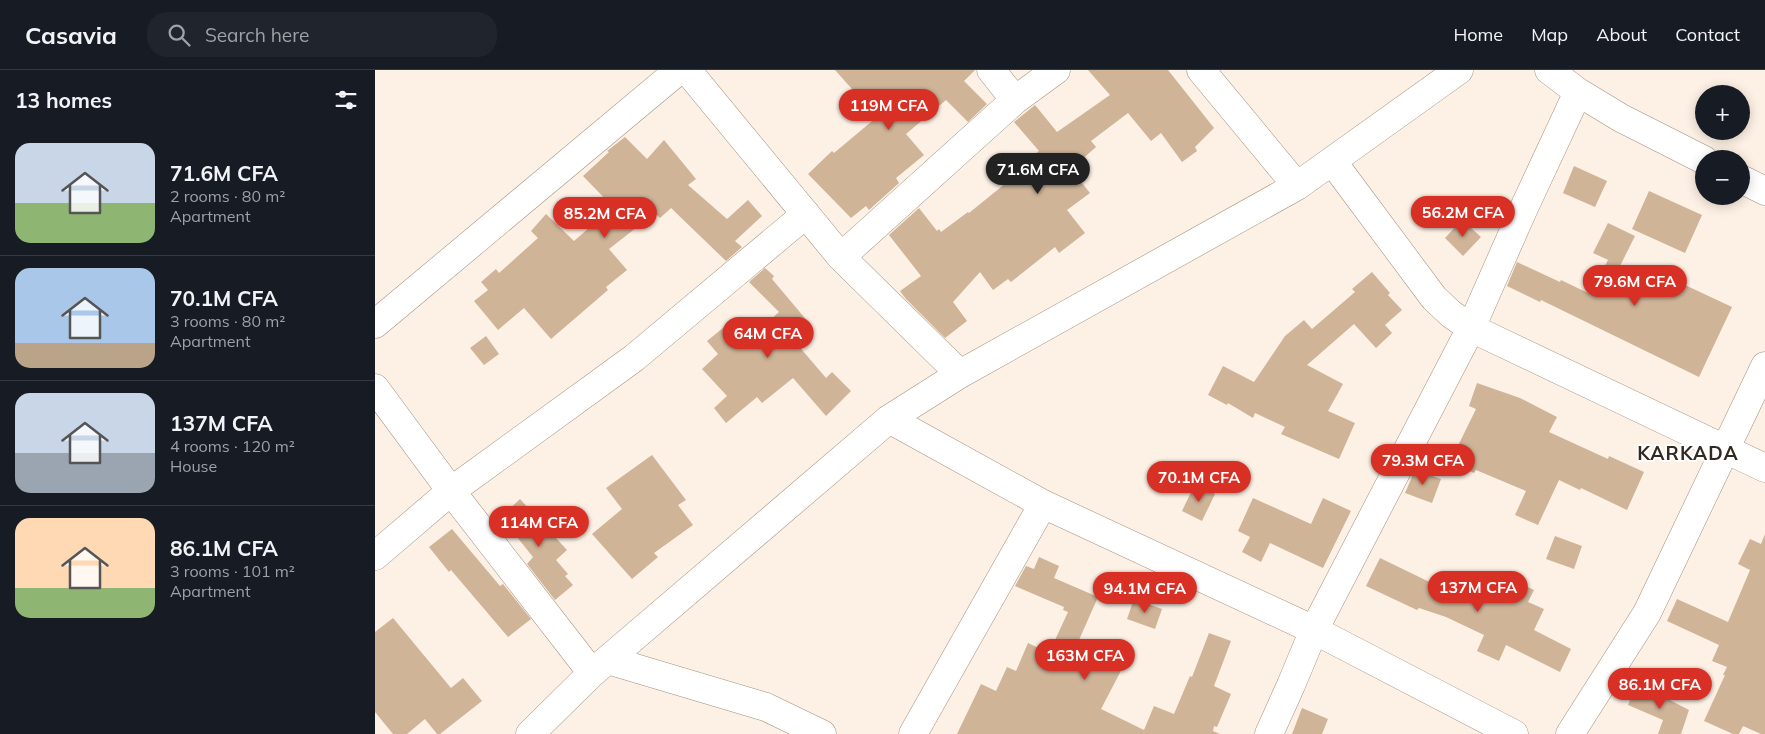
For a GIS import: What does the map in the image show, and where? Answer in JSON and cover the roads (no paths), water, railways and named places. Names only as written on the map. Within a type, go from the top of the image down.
[{"type":"street","points":[[375,324],[679,70]]},
{"type":"street","points":[[687,70],[841,257],[960,374]]},
{"type":"street","points":[[991,70],[1015,100]]},
{"type":"street","points":[[841,257],[1015,100],[1057,70]]},
{"type":"street","points":[[1201,70],[1297,186]]},
{"type":"street","points":[[530,734],[600,666],[889,419],[960,374],[1297,186],[1459,70]]},
{"type":"street","points":[[1549,70],[1578,92],[1621,118],[1695,155]]},
{"type":"street","points":[[1269,734],[1314,630],[1471,328],[1578,92]]},
{"type":"street","points":[[1332,161],[1434,298],[1451,314],[1471,328],[1765,468]]},
{"type":"street","points":[[1750,184],[1765,191]]},
{"type":"street","points":[[375,556],[451,491],[634,358],[806,214]]},
{"type":"street","points":[[1569,734],[1647,613],[1765,366]]},
{"type":"street","points":[[375,388],[451,491],[600,666],[766,707],[822,734]]},
{"type":"street","points":[[889,419],[1043,504],[1314,630],[1514,734]]},
{"type":"street","points":[[913,734],[1043,504]]},
{"type":"district","name":"KARKADA","points":[[1688,453]]}]
